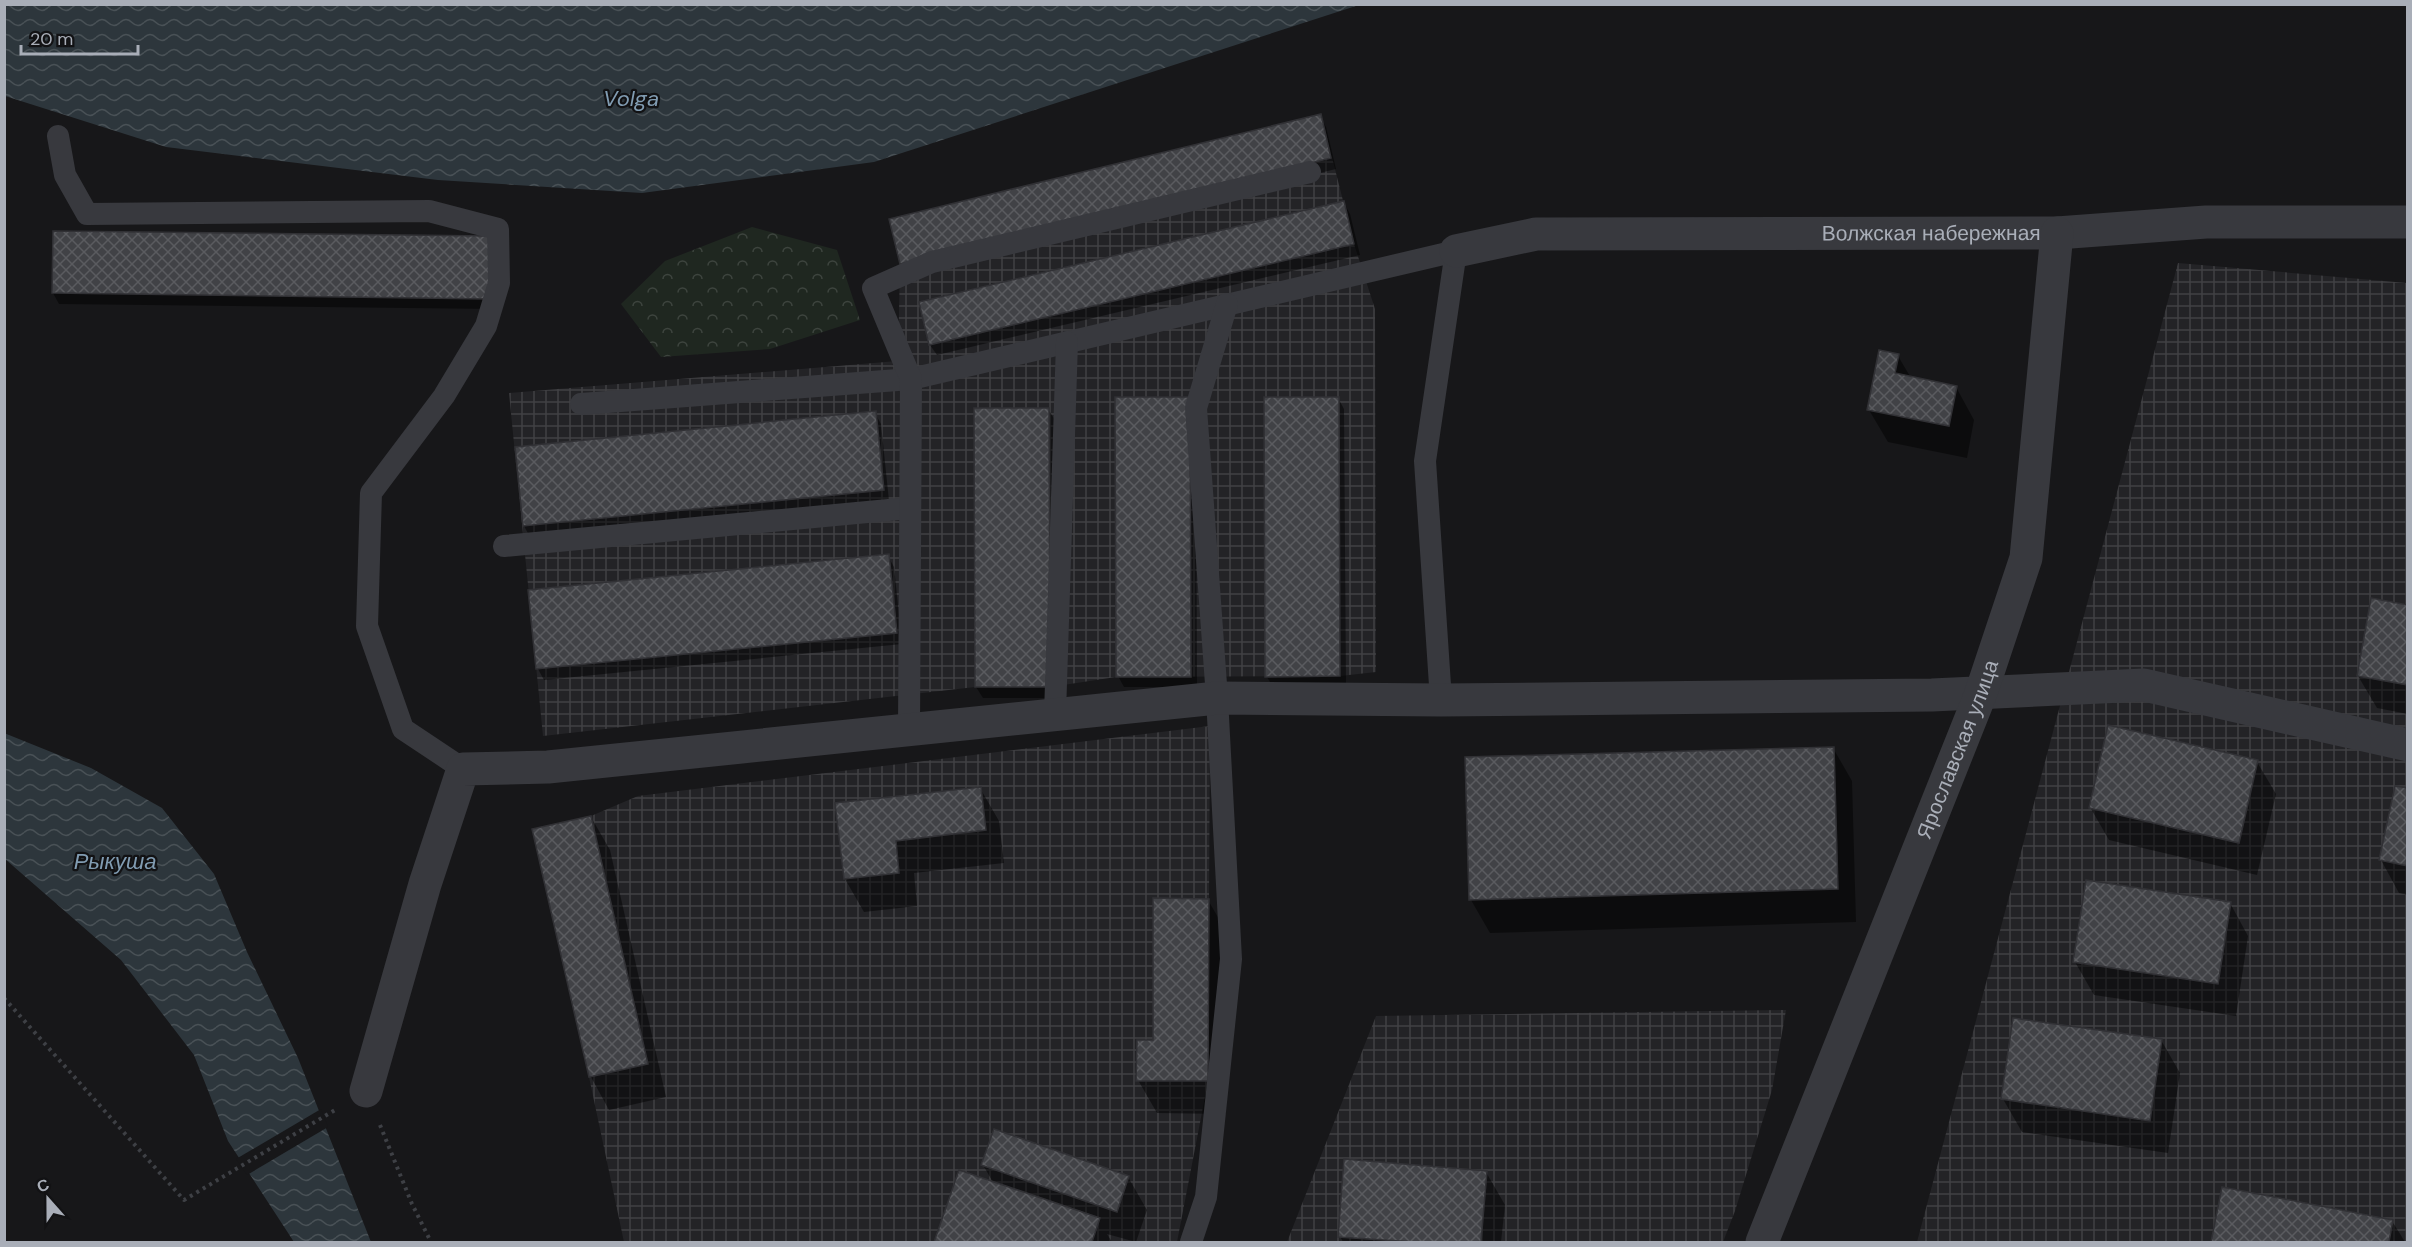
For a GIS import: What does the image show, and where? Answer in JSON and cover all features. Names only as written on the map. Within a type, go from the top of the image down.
[{"type":"street","name":"Волжская набережная","points":[[1456,251],[1536,234],[2057,233],[2206,222],[2408,222]]},
{"type":"street","name":"Ярославская улица","points":[[1762,1242],[1981,693],[2026,558],[2057,233]]},
{"type":"street","points":[[366,1091],[425,884],[463,769],[548,767],[1217,698],[1441,700],[1932,695],[2144,685],[2408,745]]},
{"type":"lane","points":[[58,136],[65,175],[87,214],[429,212],[498,228],[499,283],[486,326],[444,396],[371,493],[367,626],[403,729],[463,769]]},
{"type":"lane","points":[[909,730],[911,379],[873,288],[932,262],[1310,172]]},
{"type":"lane","points":[[581,404],[911,379],[1456,251],[1425,461],[1441,700]]},
{"type":"lane","points":[[1191,1242],[1206,1197],[1231,959],[1217,698],[1196,408],[1227,304]]},
{"type":"lane","points":[[1055,714],[1067,342]]},
{"type":"lane","points":[[504,546],[910,508]]},
{"type":"path","points":[[4,998],[184,1200],[366,1091],[412,1204],[431,1242]]},
{"type":"shaded area","points":[[1321,114],[1354,244],[1375,309],[1376,672],[1340,676],[1116,677],[1050,687],[975,687],[543,736],[509,393],[898,361],[900,264]]},
{"type":"shaded area","points":[[2178,263],[2407,283],[2407,1242],[1917,1242]]},
{"type":"shaded area","points":[[1210,726],[1208,1081],[1177,1242],[624,1242],[532,829],[591,816],[638,796]]},
{"type":"shaded area","points":[[1786,1010],[1772,1090],[1735,1211],[1723,1242],[1287,1242],[1376,1016]]},
{"type":"green space","points":[[752,227],[837,250],[860,320],[770,349],[661,357],[621,304],[665,261]]},
{"type":"water","name":"Volga","points":[[5,4],[1359,5],[874,162],[642,193],[438,180],[166,147],[5,96]]},
{"type":"water","name":"Рыкуша","points":[[4,733],[91,768],[162,808],[214,874],[247,952],[298,1058],[371,1242],[294,1242],[228,1141],[194,1055],[121,960],[5,859]]},
{"type":"pier","points":[[321,1109],[328,1127],[247,1175],[236,1159]]},
{"type":"building","points":[[1321,114],[1331,158],[900,264],[889,219]]},
{"type":"building","points":[[1344,201],[1354,244],[929,345],[919,302]]},
{"type":"building","points":[[53,231],[490,236],[489,299],[52,293]]},
{"type":"building","points":[[1879,350],[1899,354],[1895,373],[1957,386],[1949,426],[1867,410]]},
{"type":"building","points":[[1115,397],[1190,397],[1191,677],[1116,677]]},
{"type":"building","points":[[1264,397],[1339,397],[1340,676],[1265,677]]},
{"type":"building","points":[[974,408],[1049,408],[1050,687],[975,687]]},
{"type":"building","points":[[876,411],[884,490],[523,526],[515,447]]},
{"type":"building","points":[[889,554],[897,633],[536,669],[528,590]]},
{"type":"building","points":[[2371,598],[2408,605],[2408,685],[2357,676]]},
{"type":"building","points":[[2108,725],[2258,760],[2239,843],[2089,808]]},
{"type":"building","points":[[1834,747],[1838,889],[1469,900],[1465,757]]},
{"type":"building","points":[[2395,786],[2408,788],[2408,866],[2379,860]]},
{"type":"building","points":[[981,787],[986,830],[896,841],[899,873],[844,879],[835,803]]},
{"type":"building","points":[[591,816],[648,1064],[589,1077],[532,829]]},
{"type":"building","points":[[2086,880],[2231,902],[2218,984],[2073,962]]},
{"type":"building","points":[[1153,898],[1209,899],[1208,1081],[1136,1081],[1137,1040],[1153,1040]]},
{"type":"building","points":[[2013,1018],[2162,1039],[2150,1121],[2001,1099]]},
{"type":"building","points":[[994,1129],[1129,1176],[1117,1212],[981,1165]]},
{"type":"building","points":[[1344,1159],[1487,1171],[1481,1242],[1414,1242],[1338,1237]]},
{"type":"building","points":[[959,1170],[1100,1218],[1092,1242],[934,1242]]},
{"type":"building","points":[[2222,1187],[2393,1220],[2389,1242],[2211,1242]]}]
